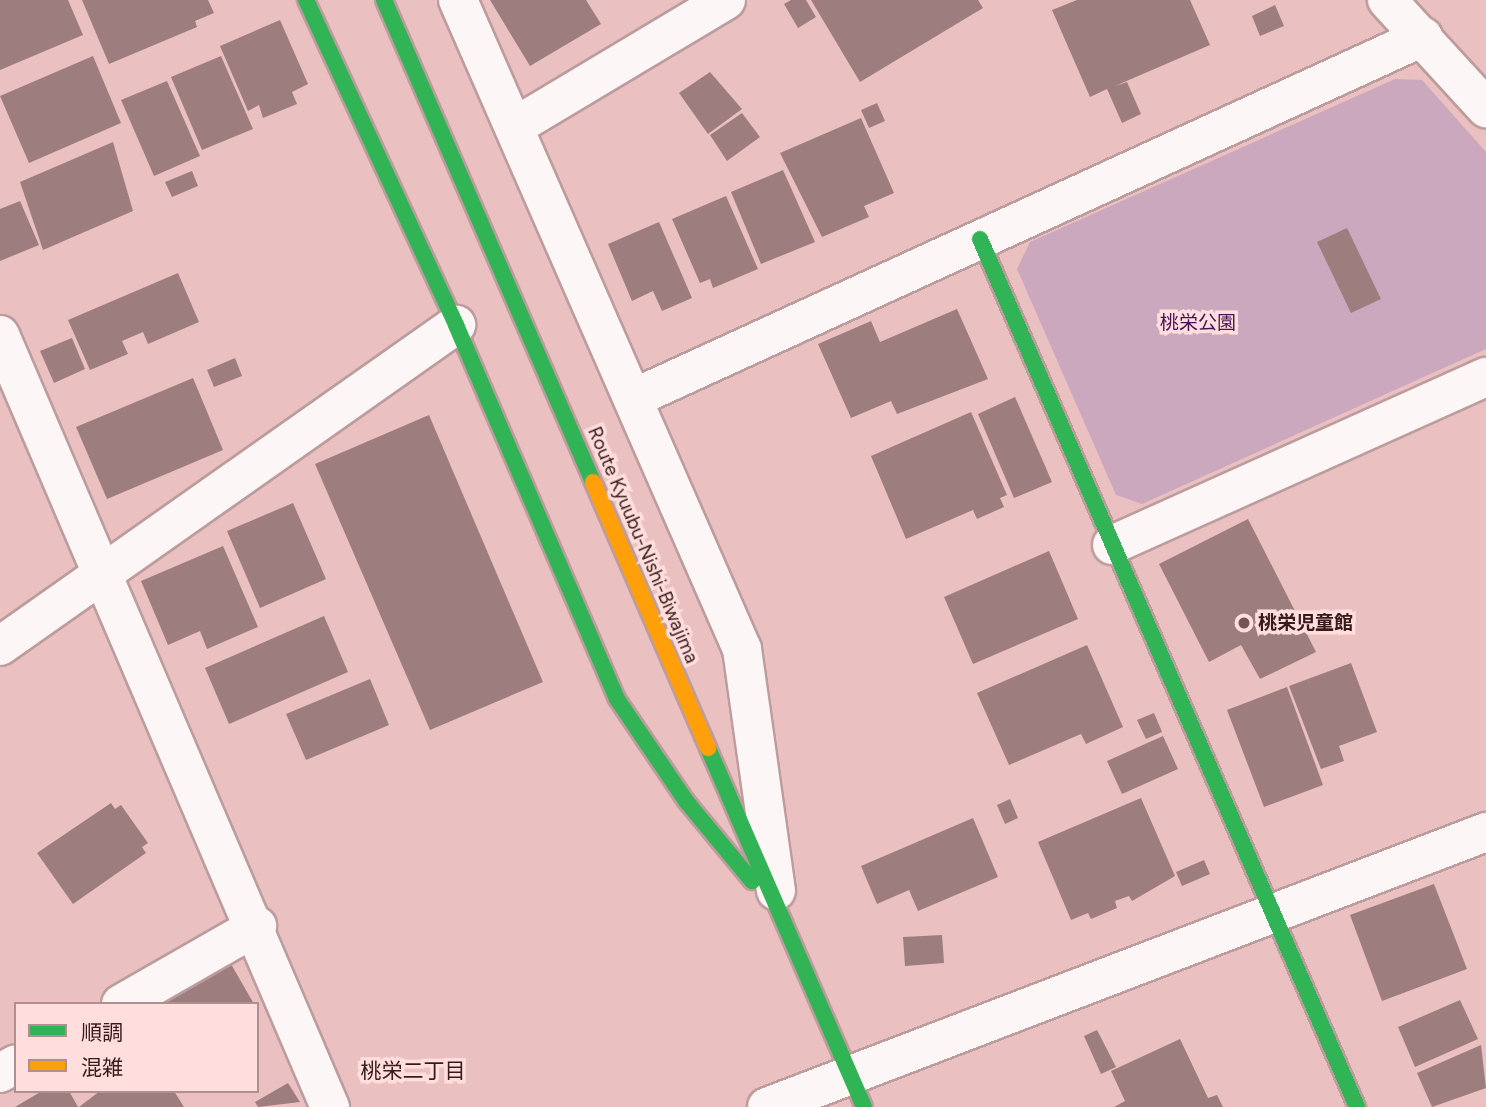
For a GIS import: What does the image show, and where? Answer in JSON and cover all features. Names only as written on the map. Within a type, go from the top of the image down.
[{"type":"street","points":[[306,0],[456,326],[617,699],[686,801],[780,914]]},
{"type":"street","name":"Route Kyuubu-Nishi-Biwajima","points":[[384,0],[864,1107]]},
{"type":"street","points":[[458,0],[742,649],[780,914]]},
{"type":"street","points":[[514,127],[726,0]]},
{"type":"street","points":[[1387,0],[1486,108]]},
{"type":"street","points":[[634,398],[1423,37]]},
{"type":"street","points":[[980,239],[1357,1107]]},
{"type":"street","points":[[0,646],[456,326]]},
{"type":"street","points":[[0,335],[257,926],[330,1107]]},
{"type":"street","points":[[1112,545],[1486,377]]},
{"type":"street","points":[[767,1107],[848,1071],[1486,832]]},
{"type":"street","points":[[124,1002],[257,926]]},
{"type":"green space","name":"桃栄公園","points":[[1395,79],[1422,80],[1486,152],[1486,349],[1142,504],[1116,495],[1017,269],[1030,242]]},
{"type":"building","points":[[0,0],[68,0],[83,35],[0,70]]},
{"type":"building","points":[[82,0],[208,0],[214,13],[195,21],[197,27],[109,64]]},
{"type":"building","points":[[490,0],[586,0],[601,24],[530,66]]},
{"type":"building","points":[[791,0],[806,0],[816,17],[798,28],[784,4]]},
{"type":"building","points":[[811,0],[978,0],[983,8],[860,82]]},
{"type":"building","points":[[1077,0],[1190,0],[1210,45],[1115,86],[1127,82],[1141,114],[1122,123],[1107,89],[1090,97],[1052,10]]},
{"type":"building","points":[[1275,5],[1284,26],[1260,36],[1252,16]]},
{"type":"building","points":[[280,20],[308,84],[292,92],[297,104],[263,118],[259,105],[248,111],[220,46]]},
{"type":"building","points":[[93,56],[121,123],[29,163],[0,96]]},
{"type":"building","points":[[221,56],[253,129],[202,150],[171,77]]},
{"type":"building","points":[[710,72],[742,109],[708,134],[679,93]]},
{"type":"building","points":[[167,81],[200,156],[154,176],[121,100]]},
{"type":"building","points":[[877,103],[885,121],[869,128],[861,110]]},
{"type":"building","points":[[742,113],[760,137],[727,161],[710,135]]},
{"type":"building","points":[[861,118],[894,193],[864,206],[869,217],[822,237],[780,153]]},
{"type":"building","points":[[113,142],[133,211],[43,250],[20,182]]},
{"type":"building","points":[[783,170],[815,242],[761,264],[731,192]]},
{"type":"building","points":[[192,171],[198,186],[172,197],[165,182]]},
{"type":"building","points":[[726,196],[758,269],[713,288],[710,279],[700,283],[672,219]]},
{"type":"building","points":[[20,201],[39,245],[0,261],[0,209]]},
{"type":"building","points":[[659,222],[692,298],[662,311],[653,291],[632,301],[608,244]]},
{"type":"building","points":[[1347,228],[1381,299],[1351,313],[1317,242]]},
{"type":"building","points":[[178,273],[199,322],[148,344],[143,332],[122,341],[128,354],[90,370],[68,320]]},
{"type":"building","points":[[957,309],[988,379],[897,414],[891,401],[851,418],[818,344],[871,321],[880,342]]},
{"type":"building","points":[[72,338],[85,369],[54,383],[40,351]]},
{"type":"building","points":[[235,358],[242,376],[214,387],[207,370]]},
{"type":"building","points":[[193,378],[223,450],[107,499],[76,427]]},
{"type":"building","points":[[1015,397],[1052,482],[1014,498],[978,414]]},
{"type":"building","points":[[971,412],[1007,495],[1000,498],[1004,507],[977,519],[973,510],[906,539],[871,456]]},
{"type":"building","points":[[429,415],[543,682],[430,730],[315,464]]},
{"type":"building","points":[[293,503],[326,579],[260,608],[227,531]]},
{"type":"building","points":[[1248,519],[1316,652],[1260,679],[1241,645],[1209,662],[1159,564]]},
{"type":"building","points":[[223,546],[258,627],[207,649],[200,631],[168,645],[141,581]]},
{"type":"building","points":[[1049,551],[1078,619],[973,664],[944,597]]},
{"type":"building","points":[[324,616],[348,672],[229,724],[205,668]]},
{"type":"building","points":[[1087,645],[1123,727],[1086,744],[1081,734],[1009,765],[977,693]]},
{"type":"building","points":[[1351,663],[1377,732],[1339,746],[1344,761],[1321,769],[1289,686]]},
{"type":"building","points":[[370,679],[389,725],[306,760],[286,714]]},
{"type":"building","points":[[1287,687],[1323,785],[1264,807],[1227,710]]},
{"type":"building","points":[[1154,713],[1162,732],[1146,739],[1137,720]]},
{"type":"building","points":[[1163,736],[1178,769],[1122,794],[1107,761]]},
{"type":"building","points":[[1141,798],[1175,876],[1132,901],[1129,896],[1115,901],[1117,908],[1091,919],[1088,913],[1071,920],[1038,842]]},
{"type":"building","points":[[1010,799],[1018,818],[1005,824],[997,805]]},
{"type":"building","points":[[111,803],[115,809],[121,805],[148,843],[142,847],[146,853],[73,904],[37,853]]},
{"type":"building","points":[[973,818],[998,877],[918,911],[909,890],[877,904],[861,866]]},
{"type":"building","points":[[1204,860],[1210,874],[1182,886],[1176,872]]},
{"type":"building","points":[[1434,884],[1467,969],[1382,1001],[1350,915]]},
{"type":"building","points":[[942,935],[944,963],[905,966],[903,937]]},
{"type":"building","points":[[231,964],[253,1002],[166,1002]]},
{"type":"building","points":[[1460,1000],[1478,1039],[1415,1067],[1398,1027]]},
{"type":"building","points":[[1097,1030],[1116,1067],[1101,1074],[1084,1036]]},
{"type":"building","points":[[1180,1039],[1208,1098],[1217,1095],[1223,1107],[1114,1107],[1125,1101],[1111,1071]]},
{"type":"building","points":[[1481,1045],[1486,1088],[1432,1107],[1417,1073]]},
{"type":"building","points":[[288,1083],[300,1102],[258,1107],[255,1102]]},
{"type":"building","points":[[39,1093],[70,1093],[78,1107],[15,1107]]},
{"type":"building","points":[[97,1093],[175,1093],[184,1107],[79,1107]]},
{"type":"traffic: fast","points":[[306,0],[456,325],[617,699],[686,801],[752,881]]},
{"type":"traffic: fast","points":[[384,0],[593,482]]},
{"type":"traffic: fast","points":[[980,239],[1357,1107]]},
{"type":"traffic: fast","points":[[708,748],[864,1107]]},
{"type":"traffic: slow","points":[[593,482],[708,748]]},
{"type":"place","name":"桃栄児童館","points":[[1244,623]]},
{"type":"district","name":"桃栄二丁目","points":[[413,1071]]}]
